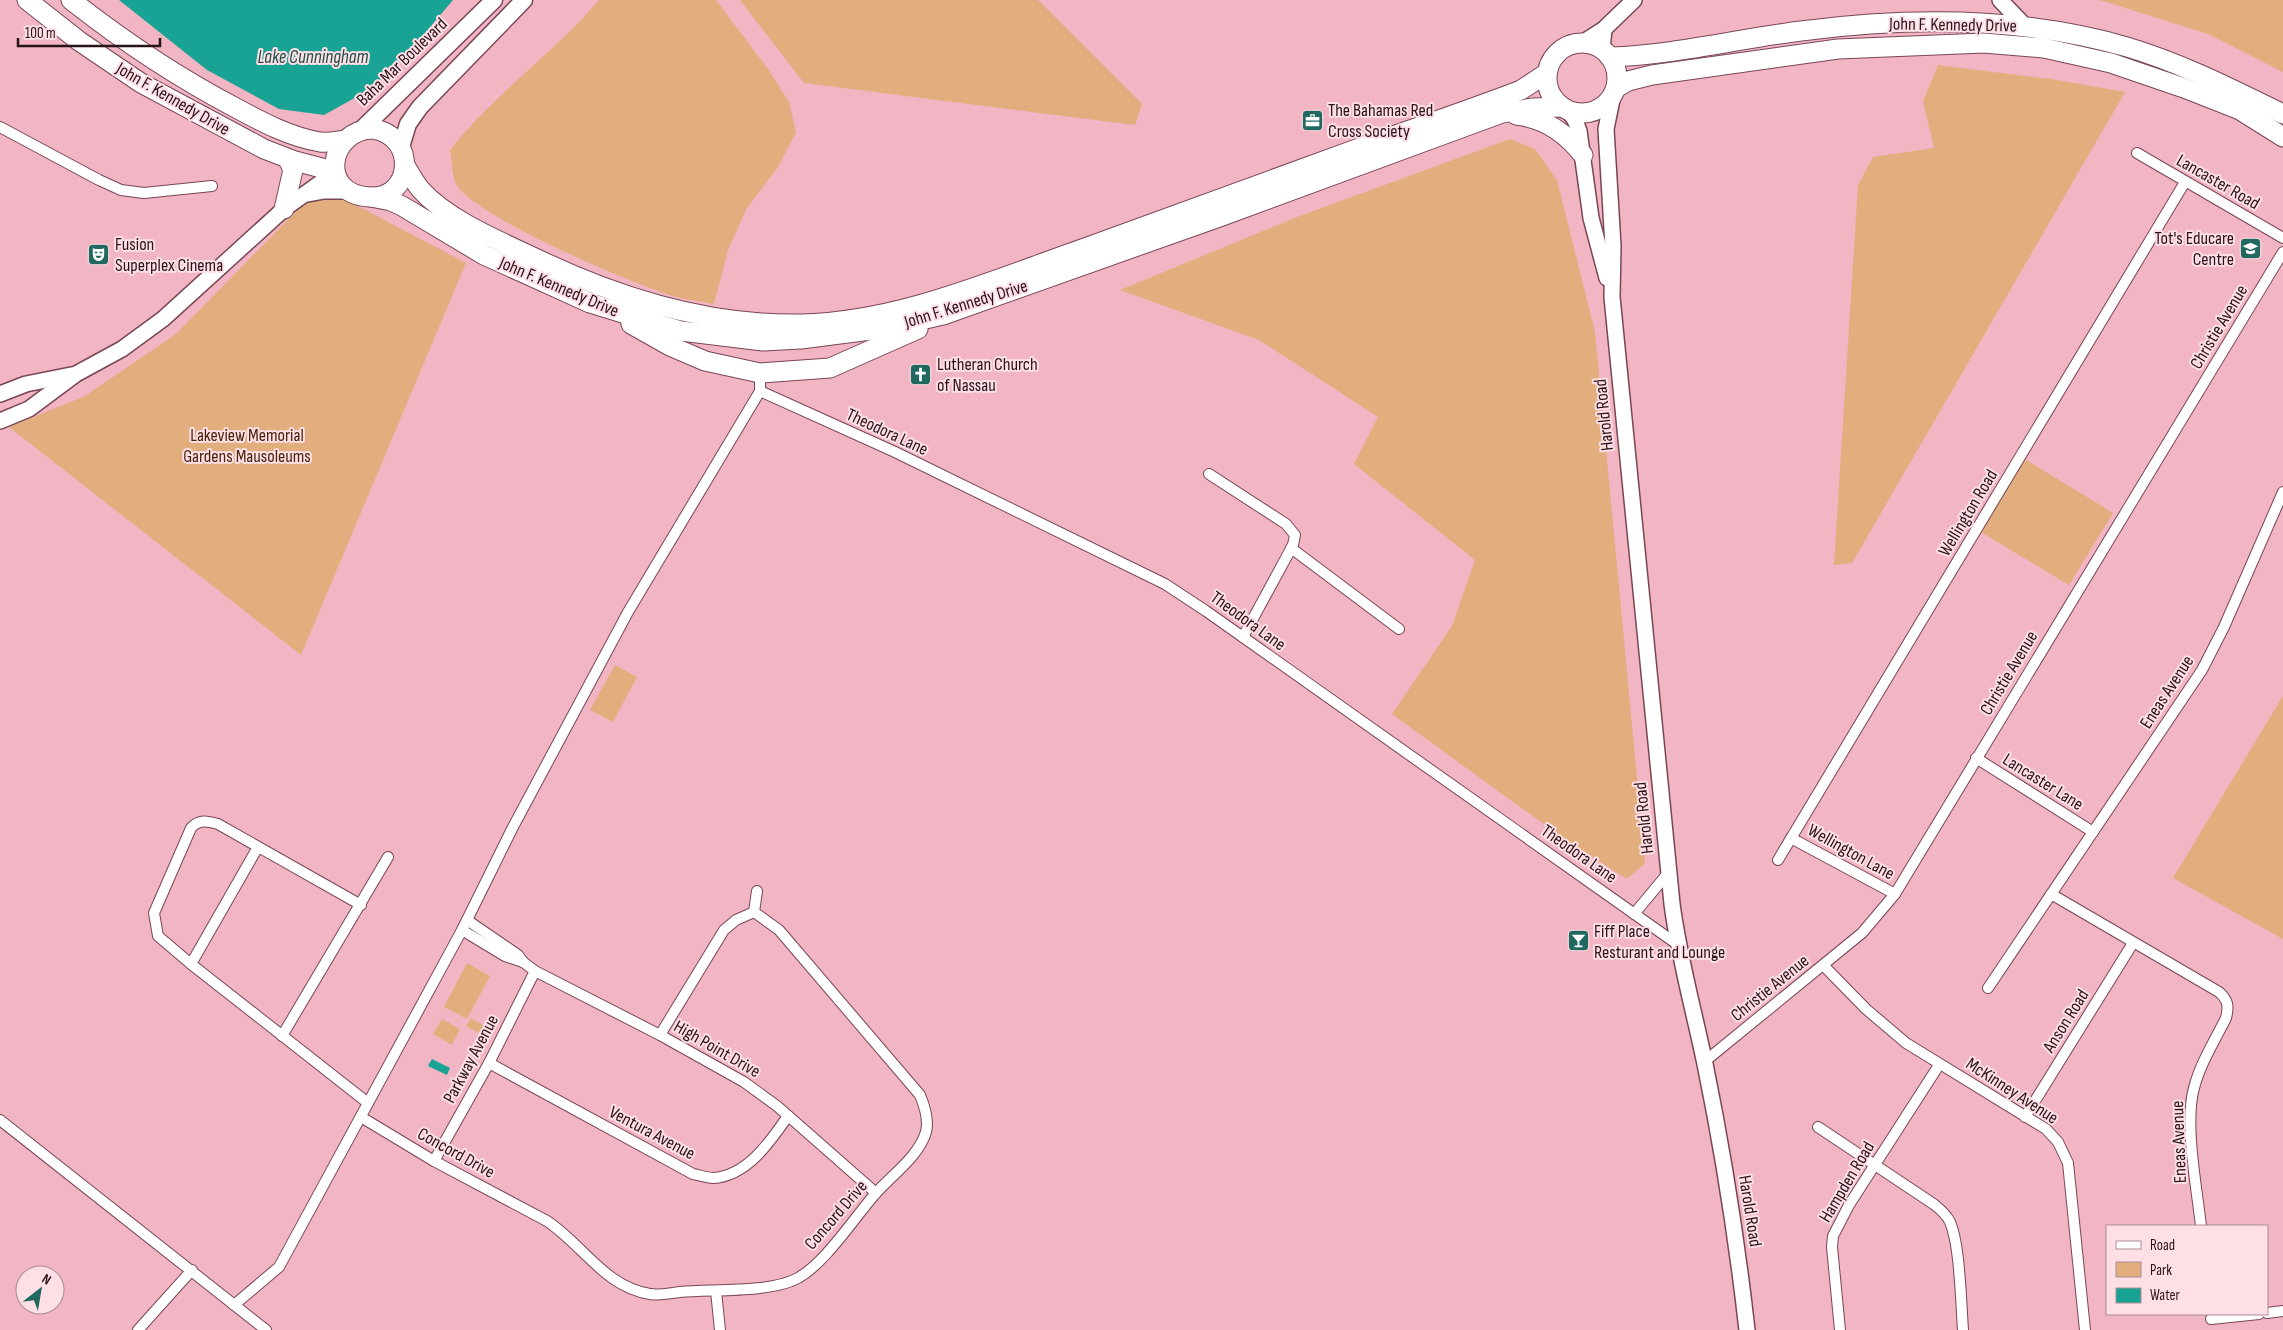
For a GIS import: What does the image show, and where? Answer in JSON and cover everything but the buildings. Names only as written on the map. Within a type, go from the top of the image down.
[{"type":"highway","name":"John F. Kennedy Drive","points":[[27,0],[79,41],[141,83],[233,134],[288,158],[333,172]]},
{"type":"highway","name":"John F. Kennedy Drive","points":[[71,0],[176,75],[250,116],[276,128],[308,139],[331,142],[373,129],[384,132],[394,138],[423,192],[456,217],[521,251],[613,292],[688,313],[769,324],[839,322],[883,314],[933,300],[1165,220],[1514,93],[1547,73],[1550,63],[1558,53],[1569,46],[1582,43],[1606,53],[1648,56],[1837,27],[1950,22],[2025,26],[2078,35],[2128,47],[2235,90],[2283,114]]},
{"type":"highway","name":"John F. Kennedy Drive","points":[[349,191],[391,201],[402,206],[484,255],[590,303],[680,331],[763,341],[842,335],[943,315],[1222,216],[1502,113],[1533,108],[1565,109],[1581,113],[1594,111],[1606,104],[1614,92],[1628,81],[1652,75],[1838,49],[1984,43],[2044,48],[2110,62],[2184,88],[2240,110],[2283,137]]},
{"type":"highway","points":[[1606,53],[1617,73],[1614,92]]},
{"type":"highway","points":[[1547,73],[1550,92],[1565,109]]},
{"type":"highway","points":[[1502,113],[1534,118],[1553,126],[1565,135],[1584,155]]},
{"type":"highway","points":[[349,191],[337,180],[333,172],[338,152],[353,135]]},
{"type":"highway","points":[[371,197],[382,195],[394,188],[402,177],[403,156]]},
{"type":"highway","points":[[284,209],[293,170],[288,158]]},
{"type":"highway","points":[[590,303],[670,346],[760,382],[830,368],[926,325],[943,315]]},
{"type":"main road","name":"Baha Mar Boulevard","points":[[353,135],[494,0]]},
{"type":"main road","points":[[403,156],[408,124],[420,107],[524,0]]},
{"type":"main road","points":[[1582,43],[1604,29],[1634,0]]},
{"type":"main road","points":[[2000,0],[2025,26]]},
{"type":"main road","points":[[1604,29],[1606,53]]},
{"type":"main road","name":"Harold Road","points":[[1614,92],[1606,129],[1613,246],[1612,297],[1669,872],[1677,944],[1704,1062],[1738,1245],[1747,1330]]},
{"type":"main road","name":"Harold Road","points":[[1565,109],[1577,125],[1584,155],[1591,218],[1612,297]]},
{"type":"main road","points":[[0,421],[29,409],[76,374],[122,349],[164,319],[284,209],[333,172]]},
{"type":"main road","points":[[304,195],[324,191],[349,191]]},
{"type":"main road","points":[[0,394],[26,384],[76,374]]},
{"type":"main road","points":[[26,384],[34,397],[29,409]]},
{"type":"street","points":[[0,127],[98,180],[121,190],[144,193],[212,186]]},
{"type":"street","name":"Lancaster Road","points":[[2137,153],[2283,238]]},
{"type":"street","name":"Wellington Road","points":[[1778,860],[2185,182]]},
{"type":"street","name":"Christie Avenue","points":[[1704,1062],[1824,966],[1862,933],[1895,894],[2283,252]]},
{"type":"street","points":[[234,1305],[279,1267],[462,930],[518,818],[628,612],[760,382]]},
{"type":"street","name":"Theodora Lane","points":[[760,382],[895,452],[1135,568],[1198,605],[1677,944]]},
{"type":"street","points":[[1209,474],[1286,524],[1295,535],[1291,548],[1243,637]]},
{"type":"street","name":"Eneas Avenue","points":[[1988,988],[2202,670],[2224,627],[2283,492]]},
{"type":"street","points":[[1291,548],[1399,628]]},
{"type":"street","name":"Lancaster Lane","points":[[1976,758],[2093,832]]},
{"type":"street","points":[[361,905],[218,824],[206,821],[196,823],[191,828],[154,913],[158,936],[368,1103]]},
{"type":"street","name":"Wellington Lane","points":[[1791,838],[1895,894]]},
{"type":"street","points":[[191,964],[258,847]]},
{"type":"street","points":[[282,1036],[388,857]]},
{"type":"street","points":[[1634,914],[1669,872]]},
{"type":"street","points":[[660,1035],[724,930],[736,920],[754,912],[757,891]]},
{"type":"street","name":"Eneas Avenue","points":[[2051,894],[2219,992],[2226,998],[2228,1007],[2226,1018],[2194,1086],[2191,1102],[2192,1152],[2201,1225]]},
{"type":"street","name":"Concord Drive","points":[[361,1117],[434,1161],[547,1220],[574,1241],[607,1275],[629,1289],[652,1295],[716,1291],[784,1284],[798,1278],[818,1261],[913,1153],[926,1132],[925,1109],[920,1095],[779,930],[754,912]]},
{"type":"street","name":"High Point Drive","points":[[467,920],[518,955],[523,962],[535,971],[660,1035],[744,1082],[788,1116],[876,1193]]},
{"type":"street","name":"High Point Drive","points":[[462,930],[505,956],[523,962]]},
{"type":"street","name":"Anson Road","points":[[2025,1117],[2133,943]]},
{"type":"street","name":"McKinney Avenue","points":[[1824,966],[1884,1026],[1906,1043],[2046,1129],[2058,1142],[2068,1163],[2085,1330]]},
{"type":"street","name":"Parkway Avenue","points":[[434,1161],[489,1063],[535,971]]},
{"type":"street","name":"Ventura Avenue","points":[[489,1063],[693,1174],[712,1178],[734,1172],[746,1165],[768,1144],[788,1116]]},
{"type":"street","name":"Hampden Road","points":[[1840,1330],[1832,1247],[1833,1236],[1849,1205],[1939,1064]]},
{"type":"street","points":[[0,1120],[266,1330]]},
{"type":"street","points":[[1818,1126],[1935,1204],[1950,1222],[1955,1242],[1963,1330]]},
{"type":"street","points":[[138,1330],[192,1270]]},
{"type":"street","points":[[716,1291],[720,1330]]},
{"type":"street","points":[[2268,1313],[2283,1311]]},
{"type":"street","points":[[2211,1321],[2252,1315]]},
{"type":"green space","points":[[599,0],[716,0],[768,69],[789,102],[796,132],[778,167],[747,208],[728,250],[714,304],[680,298],[660,292],[559,249],[493,214],[469,198],[456,184],[450,150],[485,111],[581,20]]},
{"type":"green space","points":[[740,0],[1038,0],[1142,104],[1135,125],[804,83]]},
{"type":"green space","points":[[2100,0],[2283,0],[2283,72],[2208,34]]},
{"type":"green space","points":[[1938,65],[2051,79],[2125,92],[1852,563],[1834,565],[1858,185],[1873,157],[1934,148],[1923,101]]},
{"type":"green space","points":[[1510,139],[1535,149],[1557,180],[1595,332],[1645,863],[1627,879],[1567,841],[1392,714],[1452,626],[1475,560],[1354,464],[1378,417],[1259,340],[1120,290],[1297,217]]},
{"type":"green space","name":"Lakeview Memorial Gardens Mausoleums","points":[[335,194],[466,263],[301,655],[9,427],[85,396],[176,334],[308,199]]},
{"type":"green space","points":[[2023,458],[2113,513],[2069,585],[1979,531]]},
{"type":"green space","points":[[615,665],[637,677],[613,722],[590,710]]},
{"type":"green space","points":[[2283,696],[2283,939],[2173,878]]},
{"type":"green space","points":[[467,963],[490,976],[467,1019],[444,1007]]},
{"type":"green space","points":[[471,1018],[487,1027],[483,1035],[466,1026]]},
{"type":"green space","points":[[442,1019],[460,1029],[452,1045],[433,1034]]},
{"type":"water","name":"Lake Cunningham","points":[[119,0],[453,0],[397,66],[360,95],[324,115],[279,109],[207,70]]},
{"type":"water","points":[[432,1059],[450,1068],[447,1075],[428,1066]]},
{"type":"place","name":"The Bahamas Red Cross Society","points":[[1312,120]]},
{"type":"place","name":"Tot's Educare Centre","points":[[2250,248]]},
{"type":"place","name":"Fusion Superplex Cinema","points":[[99,254]]},
{"type":"place","name":"Lutheran Church of Nassau","points":[[921,374]]},
{"type":"place","name":"Fiff Place Resturant and Lounge","points":[[1578,941]]}]
